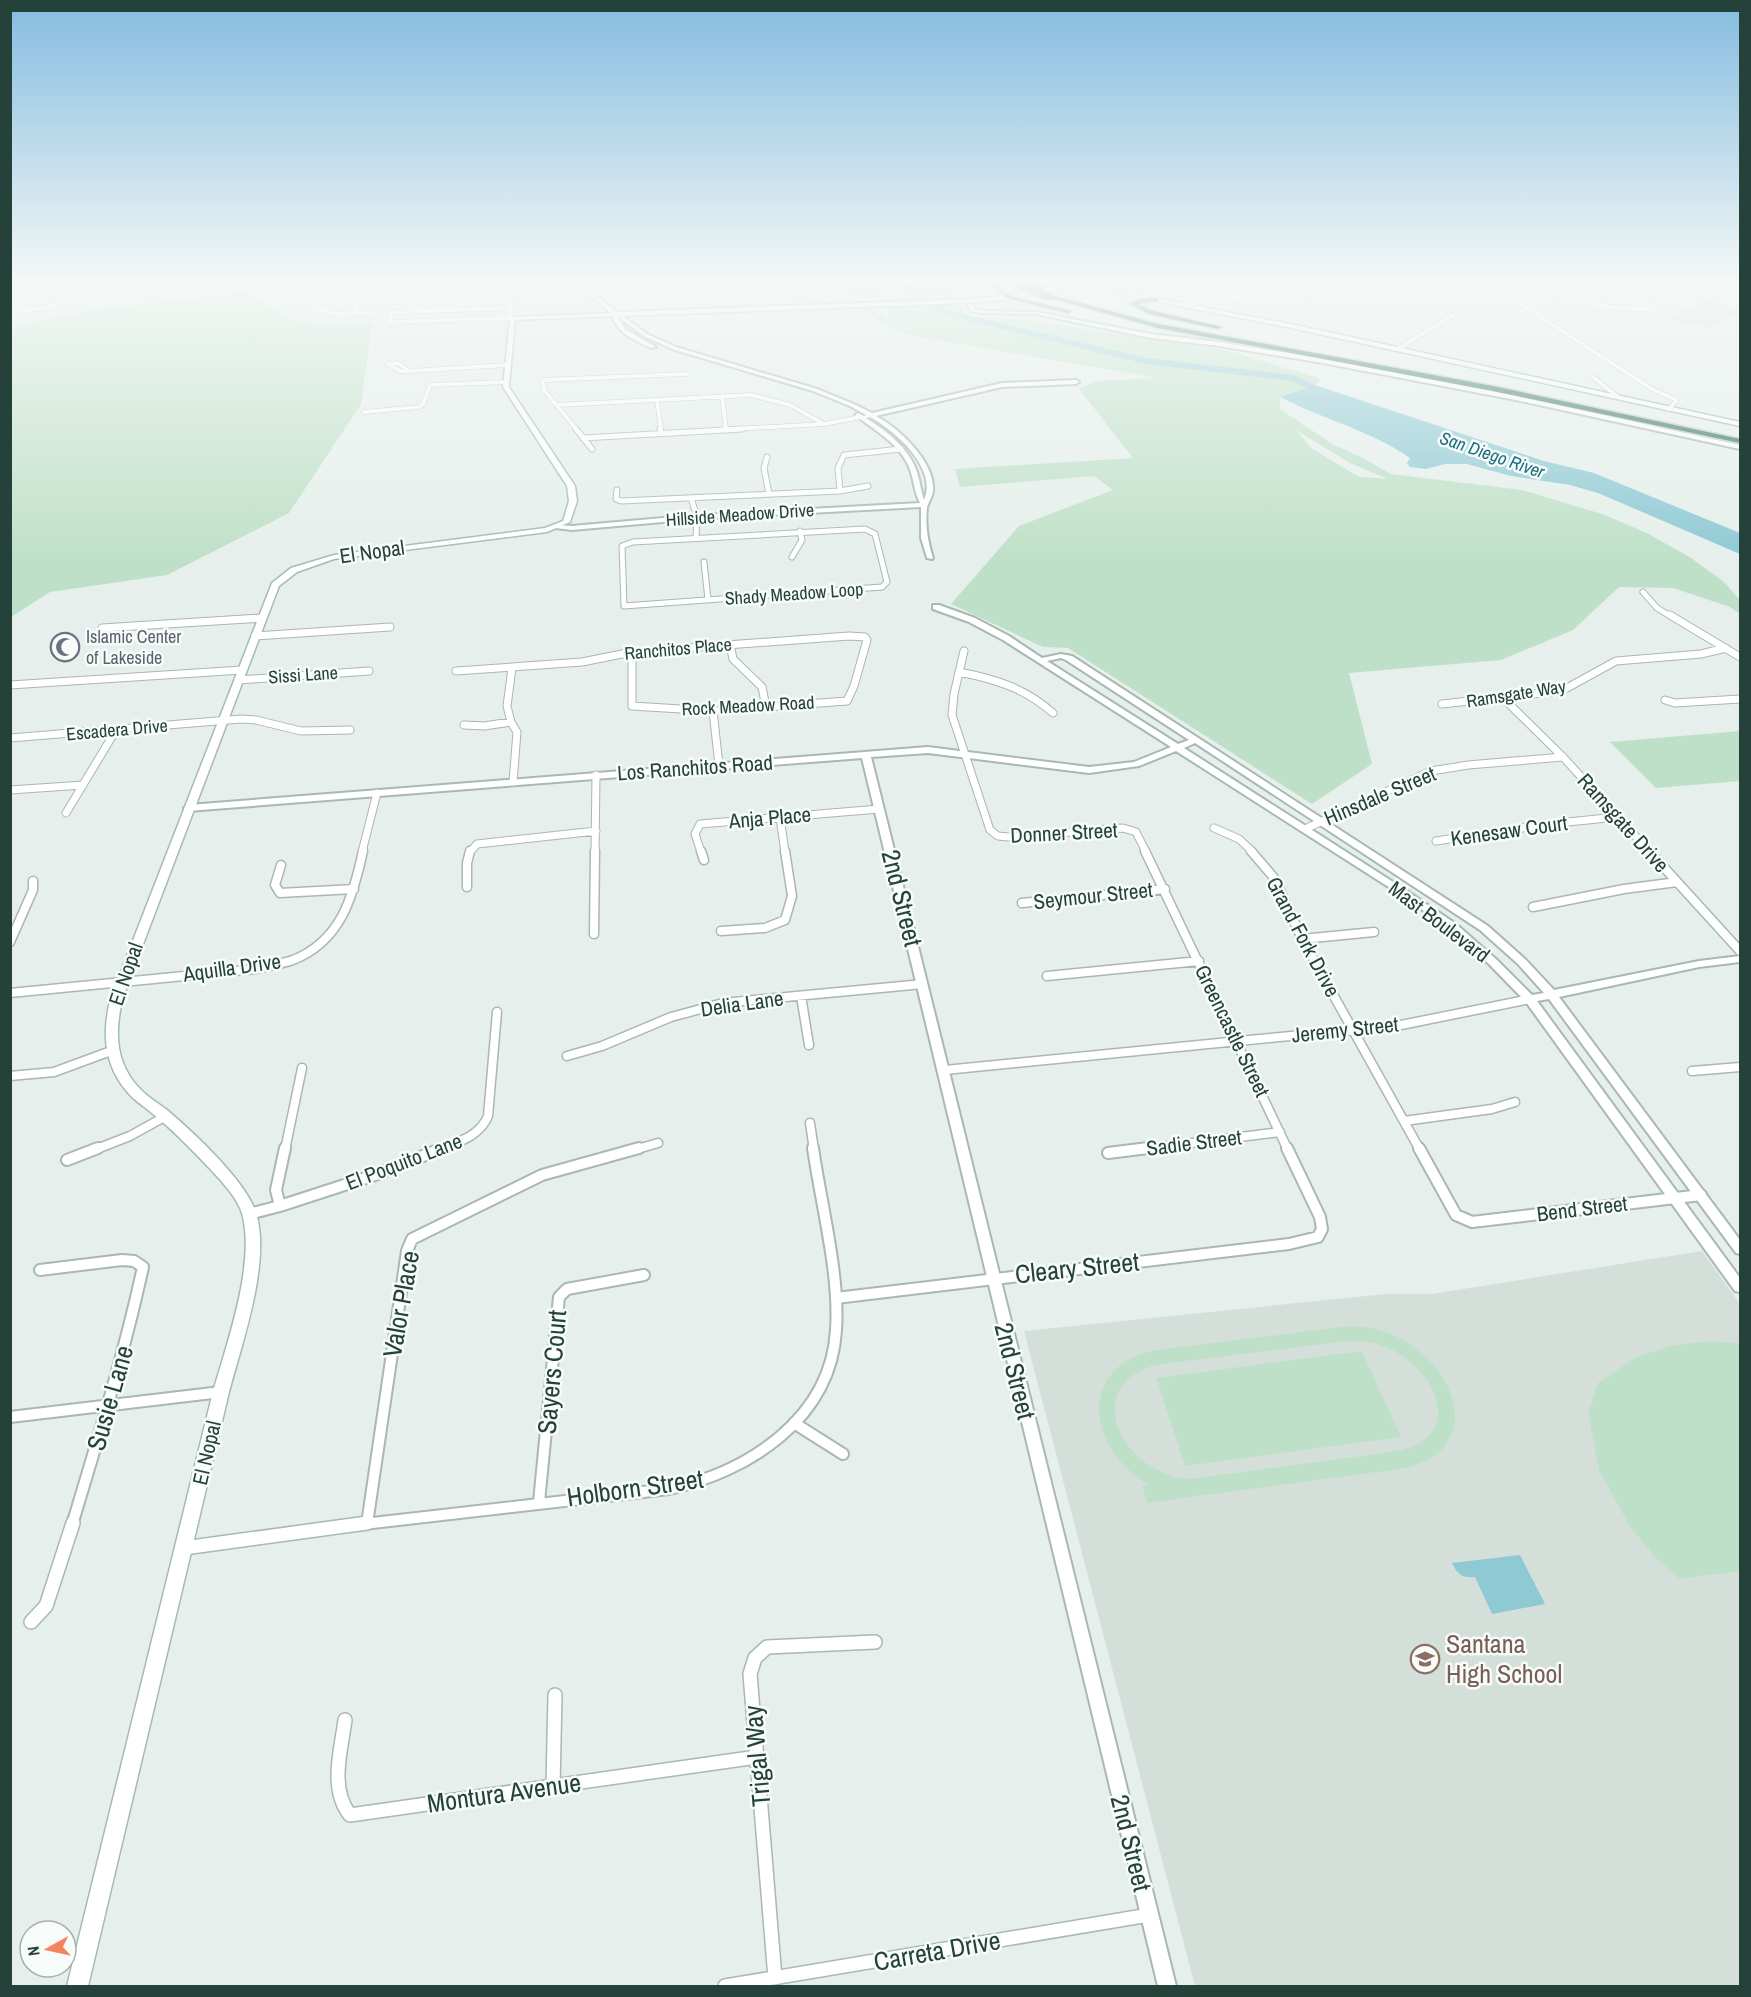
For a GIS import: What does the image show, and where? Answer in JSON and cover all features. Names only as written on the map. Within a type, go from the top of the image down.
[{"type":"highway","points":[[1423,375],[1540,397],[1740,441]]},
{"type":"highway","points":[[1464,375],[1740,432]]},
{"type":"main road","points":[[506,375],[509,396],[567,476],[571,486],[573,501],[569,519],[557,527]]},
{"type":"main road","points":[[1516,375],[1740,424]]},
{"type":"main road","name":"El Nopal","points":[[77,1986],[221,1392],[247,1294],[252,1251],[249,1214],[234,1185],[166,1116],[127,1083],[116,1064],[111,1050],[110,1023],[122,982],[261,618],[280,579],[320,560],[557,527]]},
{"type":"street","points":[[592,449],[544,390],[543,380],[658,375]]},
{"type":"street","points":[[747,375],[804,392],[861,417],[901,449],[912,467],[918,485],[918,496],[924,505],[924,538],[930,558]]},
{"type":"street","points":[[766,375],[811,388],[839,399],[896,432],[915,450],[924,466],[931,496],[924,505]]},
{"type":"street","points":[[1397,375],[1516,398],[1740,447]]},
{"type":"street","points":[[1631,375],[1652,389],[1674,399],[1676,401],[1670,408]]},
{"type":"street","points":[[1593,377],[1618,398]]},
{"type":"street","points":[[364,412],[419,407],[423,404],[430,385],[506,382]]},
{"type":"street","points":[[583,438],[824,424],[991,386],[1076,382]]},
{"type":"street","points":[[557,405],[722,396],[767,398],[817,418],[824,424]]},
{"type":"street","points":[[722,396],[726,430]]},
{"type":"street","points":[[657,400],[661,433]]},
{"type":"street","points":[[840,491],[837,476],[844,455],[901,449]]},
{"type":"street","points":[[767,457],[764,468],[768,494]]},
{"type":"street","points":[[617,490],[616,499],[621,501],[840,491],[867,486]]},
{"type":"street","points":[[691,498],[697,517],[696,537]]},
{"type":"street","name":"Hillside Meadow Drive","points":[[557,527],[572,528],[697,517],[924,505]]},
{"type":"street","name":"Shady Meadow Loop","points":[[865,529],[875,534],[887,582],[882,587],[872,589],[624,606],[622,546],[633,542],[696,537],[865,529]]},
{"type":"street","points":[[792,556],[802,540],[800,531]]},
{"type":"street","points":[[704,562],[708,600]]},
{"type":"street","points":[[1643,592],[1657,608],[1740,657]]},
{"type":"street","name":"Mast Boulevard","points":[[936,607],[972,620],[1041,660],[1452,926],[1530,999],[1627,1135],[1678,1198],[1740,1287]]},
{"type":"street","points":[[102,628],[261,618]]},
{"type":"street","points":[[255,636],[390,627]]},
{"type":"street","name":"Ranchitos Place","points":[[456,671],[587,661],[632,651],[849,636],[865,637],[867,640],[854,686],[847,701]]},
{"type":"street","points":[[730,644],[733,659],[762,687],[766,707]]},
{"type":"street","name":"Ramsgate Way","points":[[1442,704],[1567,688],[1616,661],[1701,654],[1726,648]]},
{"type":"street","name":"Rock Meadow Road","points":[[632,651],[632,706],[712,711],[847,701]]},
{"type":"street","points":[[964,651],[952,715],[965,753]]},
{"type":"street","name":"Mast Boulevard","points":[[1041,660],[1061,656],[1069,658],[1484,928],[1522,962],[1552,995],[1740,1249]]},
{"type":"street","points":[[512,668],[507,706],[511,722],[517,732],[513,782]]},
{"type":"street","points":[[10,685],[242,669]]},
{"type":"street","name":"Sissi Lane","points":[[238,680],[369,671]]},
{"type":"street","points":[[960,672],[1016,686],[1036,697],[1053,713]]},
{"type":"street","name":"Ramsgate Drive","points":[[1503,698],[1563,757],[1740,951]]},
{"type":"street","points":[[1665,700],[1675,703],[1740,699]]},
{"type":"street","points":[[712,711],[719,765]]},
{"type":"street","points":[[223,720],[256,720],[301,731],[350,730]]},
{"type":"street","name":"Escadera Drive","points":[[10,738],[223,720]]},
{"type":"street","points":[[464,725],[484,726],[511,722]]},
{"type":"street","points":[[66,813],[116,730]]},
{"type":"street","name":"Los Ranchitos Road","points":[[188,808],[928,750],[1089,770],[1136,764],[1196,740]]},
{"type":"street","name":"Donner Street","points":[[965,753],[990,830],[998,836],[1130,829]]},
{"type":"street","name":"2nd Street","points":[[866,755],[945,1070],[992,1278],[1167,1986]]},
{"type":"street","name":"Hinsdale Street","points":[[1305,829],[1431,771],[1468,765],[1563,757]]},
{"type":"street","points":[[594,934],[596,775]]},
{"type":"street","points":[[10,790],[83,785]]},
{"type":"street","name":"Aquilla Drive","points":[[10,993],[256,969],[299,957],[325,941],[345,917],[377,793]]},
{"type":"street","name":"Anja Place","points":[[704,860],[695,834],[700,824],[879,808]]},
{"type":"street","name":"Kenesaw Court","points":[[1437,842],[1548,824],[1617,817]]},
{"type":"street","points":[[721,931],[765,928],[785,920],[792,897],[780,818]]},
{"type":"street","name":"Grand Fork Drive","points":[[1214,828],[1239,839],[1275,879],[1302,939],[1449,1205],[1456,1215],[1464,1219]]},
{"type":"street","name":"Greencastle Street","points":[[1130,829],[1140,837],[1320,1217],[1322,1229],[1318,1237]]},
{"type":"street","points":[[467,887],[468,853],[470,848],[477,844],[502,839],[596,831]]},
{"type":"street","points":[[281,865],[275,885],[280,893],[354,889]]},
{"type":"street","points":[[10,942],[33,890],[33,881]]},
{"type":"street","points":[[1533,907],[1624,889],[1677,882]]},
{"type":"street","name":"Seymour Street","points":[[1022,903],[1165,889]]},
{"type":"street","points":[[10,920],[20,919]]},
{"type":"street","points":[[1302,939],[1374,932]]},
{"type":"street","name":"Jeremy Street","points":[[945,1070],[1401,1025],[1699,964],[1740,959]]},
{"type":"street","points":[[1047,976],[1198,961]]},
{"type":"street","name":"Delia Lane","points":[[567,1056],[602,1046],[671,1017],[723,1004],[923,984]]},
{"type":"street","points":[[801,996],[809,1045]]},
{"type":"street","name":"El Poquito Lane","points":[[249,1214],[375,1175],[469,1138],[485,1124],[488,1116],[497,1012]]},
{"type":"street","points":[[10,1076],[54,1072],[83,1064],[111,1050]]},
{"type":"street","points":[[1692,1071],[1740,1067]]},
{"type":"street","points":[[280,1206],[276,1190],[302,1068]]},
{"type":"street","points":[[1404,1121],[1492,1109],[1515,1102]]},
{"type":"street","points":[[67,1160],[130,1136],[166,1116]]},
{"type":"street","name":"Holborn Street","points":[[184,1548],[539,1502],[673,1488],[712,1478],[766,1449],[794,1423],[816,1394],[830,1363],[837,1331],[836,1298],[810,1124]]},
{"type":"street","name":"Sadie Street","points":[[1108,1153],[1280,1132]]},
{"type":"street","name":"Valor Place","points":[[367,1524],[407,1251],[412,1239],[542,1176],[573,1165],[658,1143]]},
{"type":"street","name":"Bend Street","points":[[1464,1219],[1472,1222],[1701,1195]]},
{"type":"street","name":"Cleary Street","points":[[836,1298],[1289,1244],[1318,1237]]},
{"type":"street","name":"Susie Lane","points":[[31,1622],[46,1605],[108,1407],[131,1323],[142,1267],[134,1261],[122,1260],[40,1270]]},
{"type":"street","name":"Sayers Court","points":[[539,1502],[559,1297],[567,1288],[644,1275]]},
{"type":"street","points":[[10,1417],[221,1392]]},
{"type":"street","points":[[794,1423],[843,1454]]},
{"type":"street","name":"Trigal Way","points":[[775,1978],[750,1674],[756,1658],[768,1647],[875,1642]]},
{"type":"street","points":[[553,1786],[555,1695]]},
{"type":"street","name":"Montura Avenue","points":[[345,1720],[337,1790],[342,1808],[350,1815],[757,1757]]},
{"type":"street","name":"Carreta Drive","points":[[725,1986],[1149,1915]]},
{"type":"shaded area","name":"Santana High School","points":[[1702,1251],[1740,1304],[1740,1986],[1195,1986],[1024,1331],[1386,1294],[1432,1294]]},
{"type":"green space","points":[[11,375],[365,375],[361,404],[289,513],[167,575],[50,592],[11,617]]},
{"type":"green space","points":[[1139,375],[1309,375],[1321,379],[1315,385],[1280,397],[1280,409],[1334,445],[1391,474],[1522,490],[1602,514],[1647,533],[1691,558],[1723,581],[1740,600],[1740,614],[1730,607],[1673,588],[1619,587],[1573,630],[1501,660],[1349,673],[1372,764],[1312,804],[1068,648],[1043,647],[951,604],[1019,526],[1113,490],[1094,476],[960,487],[955,469],[1133,458],[1079,389],[1096,381],[1155,378]],"holes":[[[1296,430],[1350,463],[1388,479],[1359,477],[1311,448]]]},
{"type":"green space","points":[[1740,731],[1740,781],[1656,788],[1610,742]]},
{"type":"green space","points":[[1342,1327],[1366,1327],[1403,1340],[1422,1353],[1438,1370],[1449,1389],[1454,1408],[1454,1427],[1446,1444],[1431,1458],[1406,1468],[1147,1503],[1142,1486],[1149,1485],[1128,1470],[1113,1451],[1103,1431],[1099,1410],[1102,1391],[1112,1373],[1130,1359],[1156,1350]],"holes":[[[1348,1341],[1375,1344],[1399,1354],[1418,1369],[1432,1388],[1438,1408],[1435,1426],[1422,1441],[1398,1451],[1189,1479],[1164,1473],[1142,1460],[1127,1444],[1117,1425],[1115,1406],[1121,1388],[1136,1373],[1161,1364]]]},
{"type":"green space","points":[[1709,1341],[1740,1343],[1740,1571],[1680,1579],[1654,1556],[1629,1525],[1599,1470],[1588,1413],[1598,1383],[1636,1357],[1671,1346]]},
{"type":"green space","points":[[1362,1351],[1401,1437],[1185,1466],[1156,1378]]},
{"type":"water","points":[[1315,385],[1544,461],[1594,473],[1740,533],[1740,554],[1598,493],[1570,485],[1511,476],[1467,464],[1445,464],[1426,469],[1410,467],[1407,463],[1410,458],[1395,448],[1280,397]]},
{"type":"water","points":[[1520,1555],[1545,1604],[1492,1614],[1475,1577],[1461,1575],[1452,1563]]},
{"type":"waterway","name":"San Diego River","points":[[1270,375],[1294,378],[1333,397]]},
{"type":"place","name":"Islamic Center of Lakeside","points":[[65,647]]},
{"type":"place","name":"Santana High School","points":[[1425,1659]]}]
